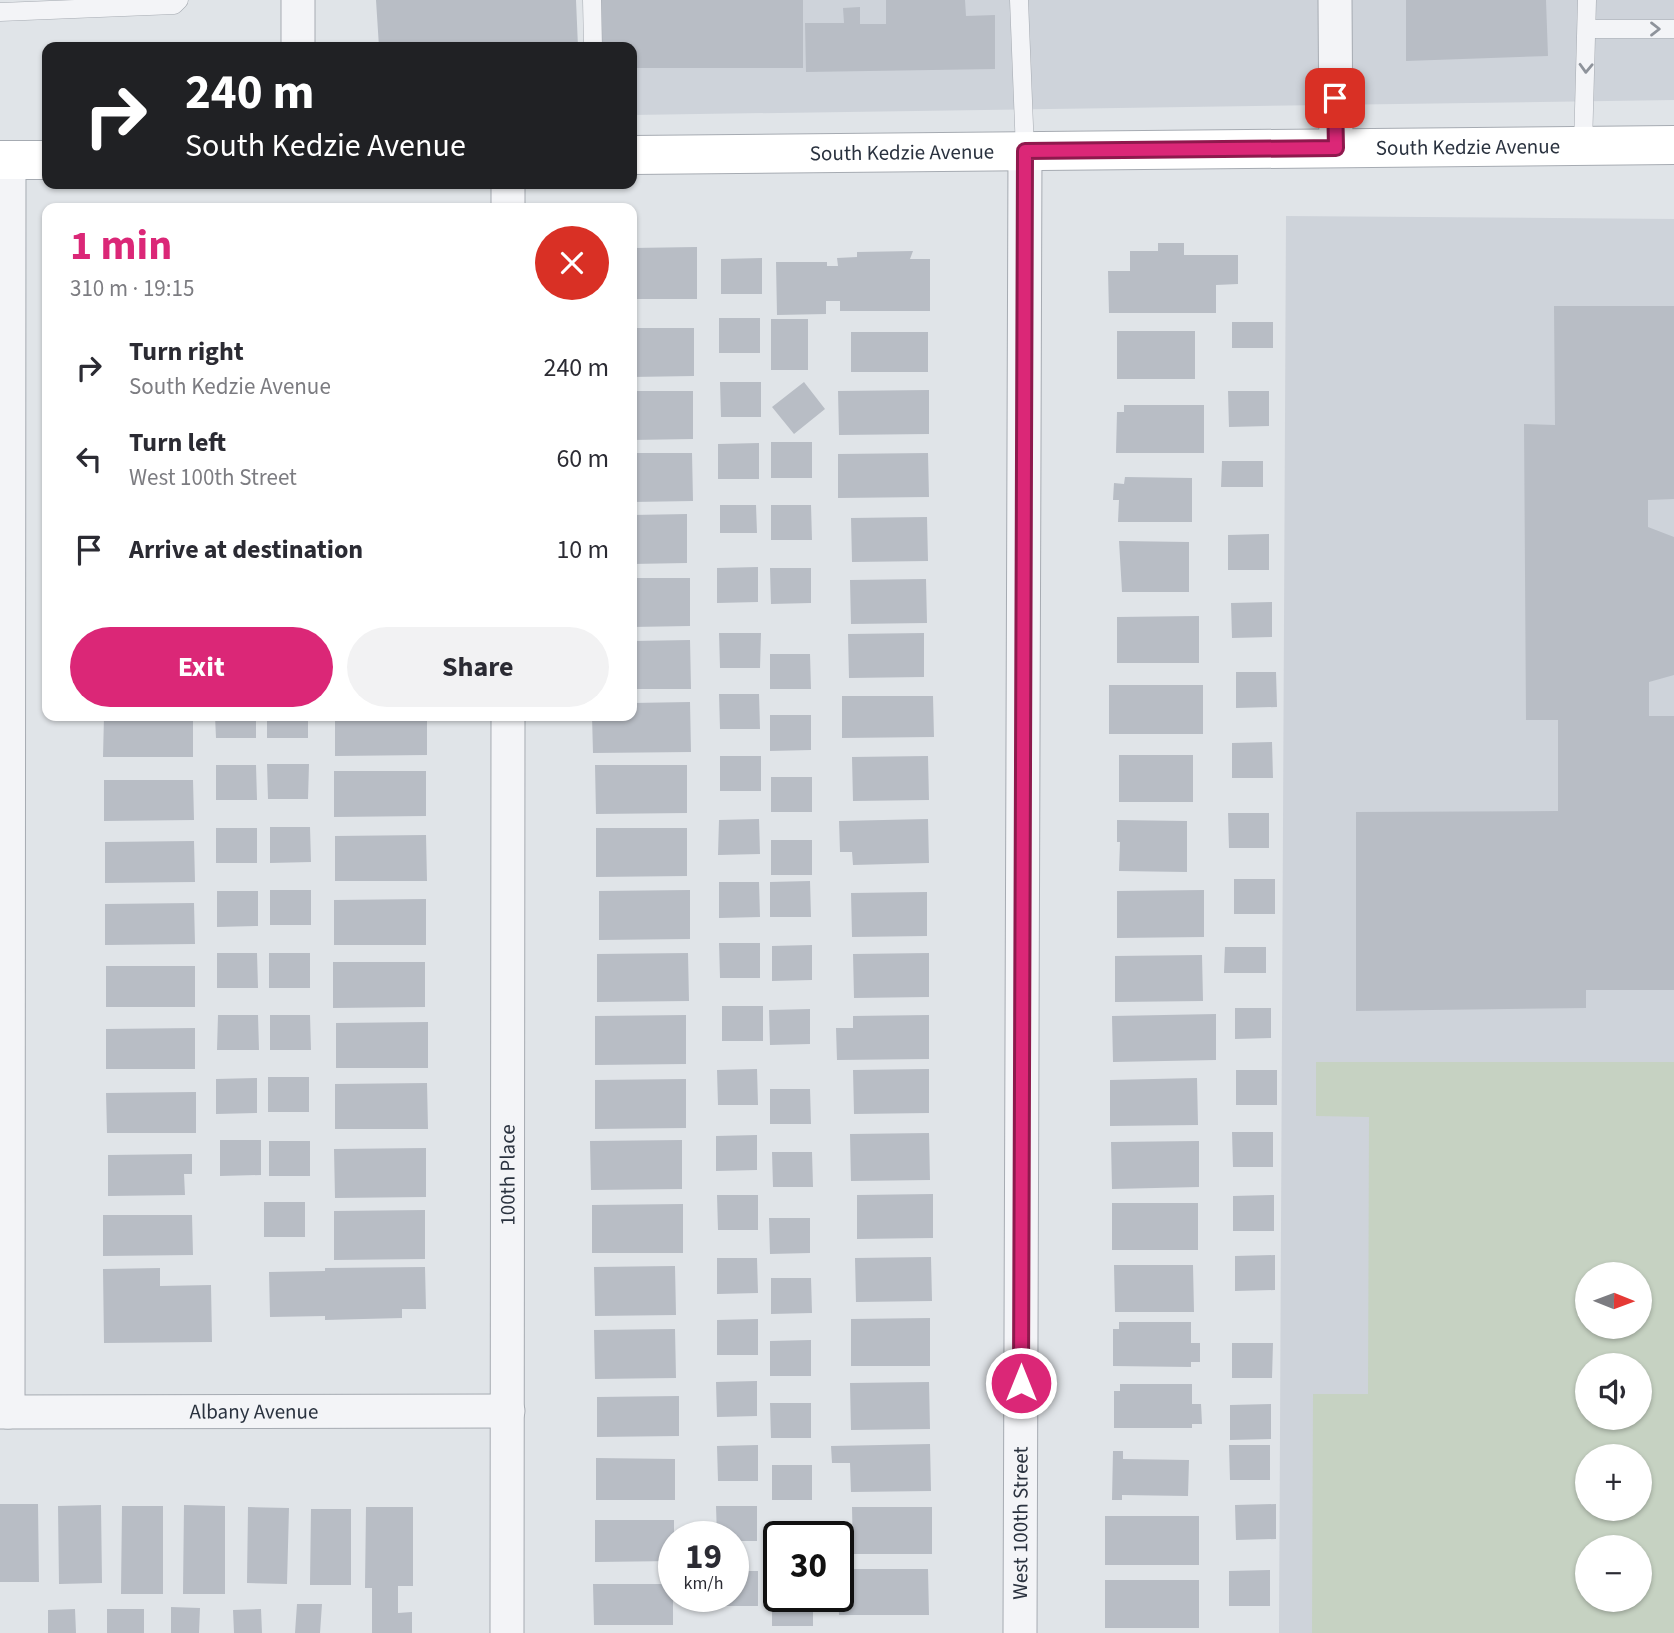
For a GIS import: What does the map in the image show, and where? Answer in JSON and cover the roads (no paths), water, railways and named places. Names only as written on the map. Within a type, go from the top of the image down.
[{"type":"main road","name":"South Kedzie Avenue","points":[[637,155],[1674,145]]},
{"type":"main road","points":[[5,160],[42,160]]},
{"type":"street","points":[[298,0],[298,42]]},
{"type":"street","points":[[1335,0],[1336,148]]},
{"type":"street","name":"West 100th Street","points":[[1020,1633],[1025,151]]},
{"type":"street","points":[[4,1412],[5,160]]},
{"type":"street","name":"100th Place","points":[[508,721],[508,1633]]},
{"type":"street","name":"Albany Avenue","points":[[4,1412],[508,1411]]},
{"type":"lane","points":[[0,12],[174,5],[179,0]]},
{"type":"lane","points":[[592,0],[593,42]]},
{"type":"lane","points":[[1019,0],[1025,151]]},
{"type":"lane","points":[[1584,146],[1587,0]]},
{"type":"lane","points":[[1587,29],[1674,29]]}]
